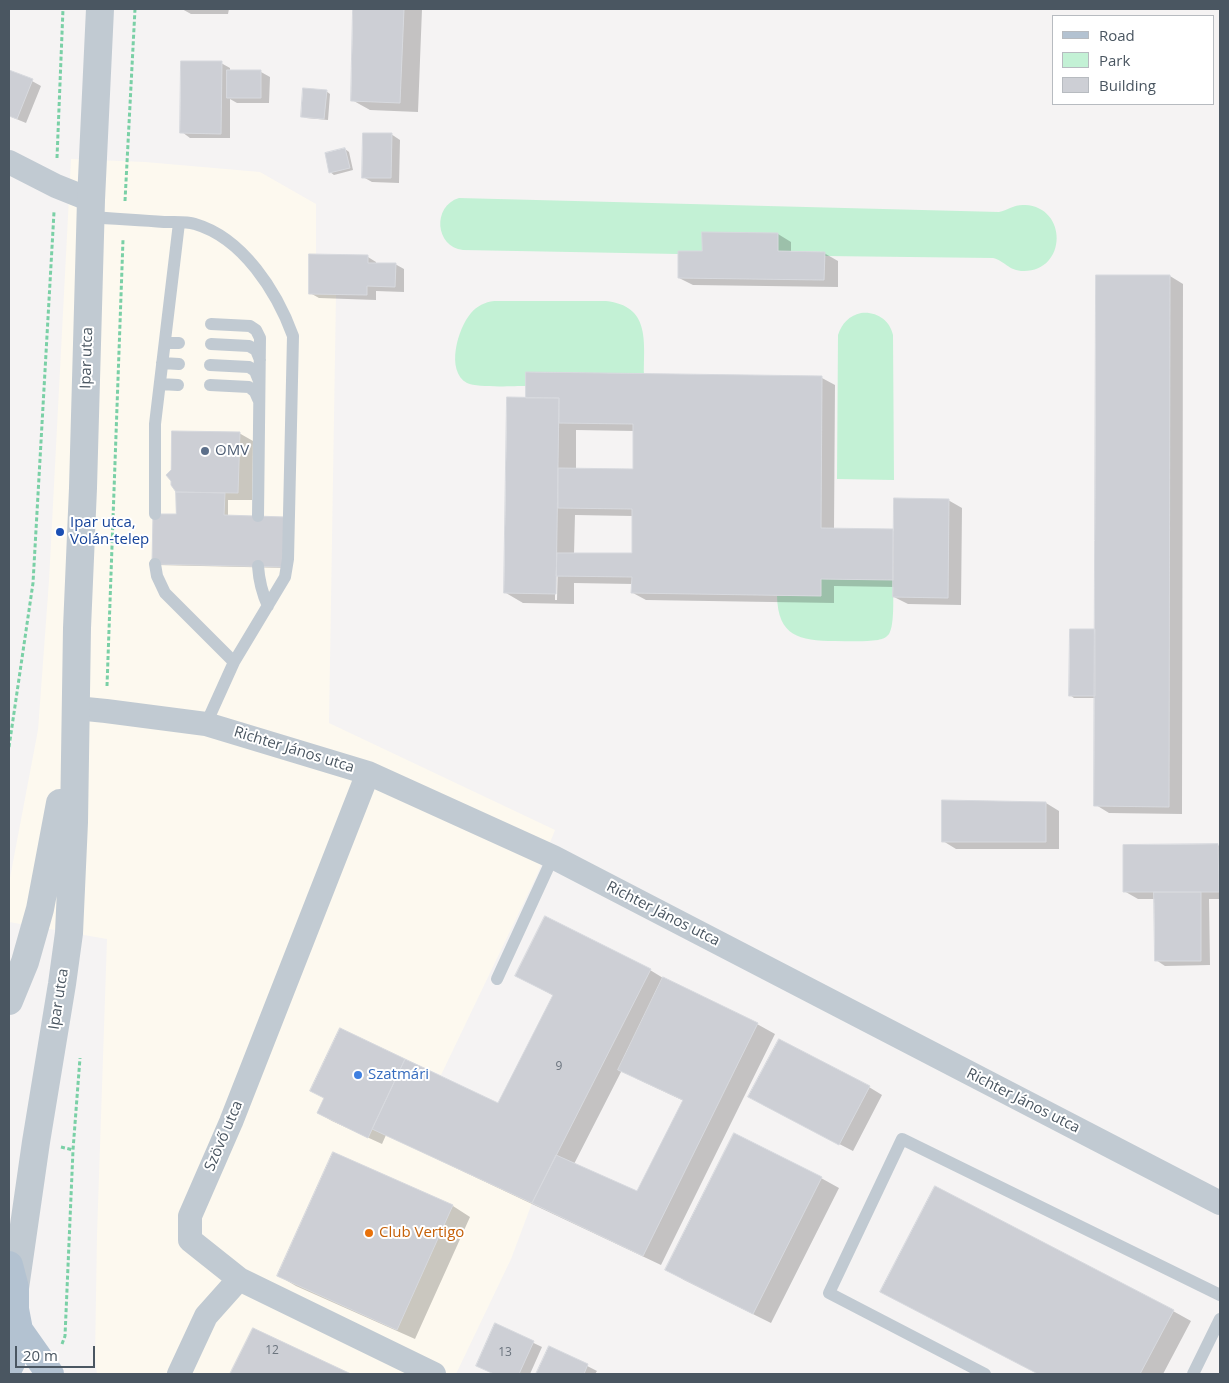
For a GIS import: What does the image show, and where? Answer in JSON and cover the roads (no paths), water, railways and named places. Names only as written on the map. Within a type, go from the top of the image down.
[{"type":"main road","points":[[12,1277],[19,1330],[50,1374]]},
{"type":"main road","points":[[9,1367],[19,1330]]},
{"type":"street","name":"Ipar utca","points":[[12,1277],[36,1142],[69,933],[74,822],[77,628],[91,209],[100,9]]},
{"type":"street","points":[[9,162],[56,186],[91,209]]},
{"type":"street","name":"Ipar utca","points":[[9,1001],[25,962],[40,909],[53,848],[76,708]]},
{"type":"street","name":"Richter János utca","points":[[76,708],[206,724],[368,773],[553,857],[1220,1203]]},
{"type":"street","name":"Szövő utca","points":[[368,773],[231,1122],[190,1216],[190,1240],[239,1279],[434,1374]]},
{"type":"street","points":[[179,1374],[206,1316],[239,1279]]},
{"type":"lane","points":[[91,209],[194,224],[217,234],[234,246],[251,263],[274,295],[286,316],[293,336],[288,559],[285,577],[234,662],[206,724]]},
{"type":"lane","points":[[156,514],[155,424],[164,343],[173,323],[179,223]]},
{"type":"lane","points":[[211,324],[253,327],[258,334],[260,342],[258,516]]},
{"type":"lane","points":[[164,343],[179,343]]},
{"type":"lane","points":[[211,344],[249,346],[256,350],[260,363]]},
{"type":"lane","points":[[162,364],[179,364]]},
{"type":"lane","points":[[210,365],[249,367],[258,375],[260,383]]},
{"type":"lane","points":[[160,384],[178,384]]},
{"type":"lane","points":[[210,385],[249,387],[258,396],[260,404]]},
{"type":"lane","points":[[155,564],[157,576],[164,593],[234,662]]},
{"type":"lane","points":[[258,566],[261,592],[268,606]]},
{"type":"lane","points":[[497,979],[553,857]]},
{"type":"lane","points":[[985,1374],[829,1293],[902,1139],[1220,1295]]},
{"type":"lane","points":[[1193,1374],[1220,1319]]},
{"type":"place","name":"OMV","points":[[205,451]]},
{"type":"place","name":"Ipar utca, Volán-telep","points":[[60,532]]},
{"type":"place","name":"Szatmári","points":[[358,1075]]},
{"type":"place","name":"Club Vertigo","points":[[369,1233]]}]
